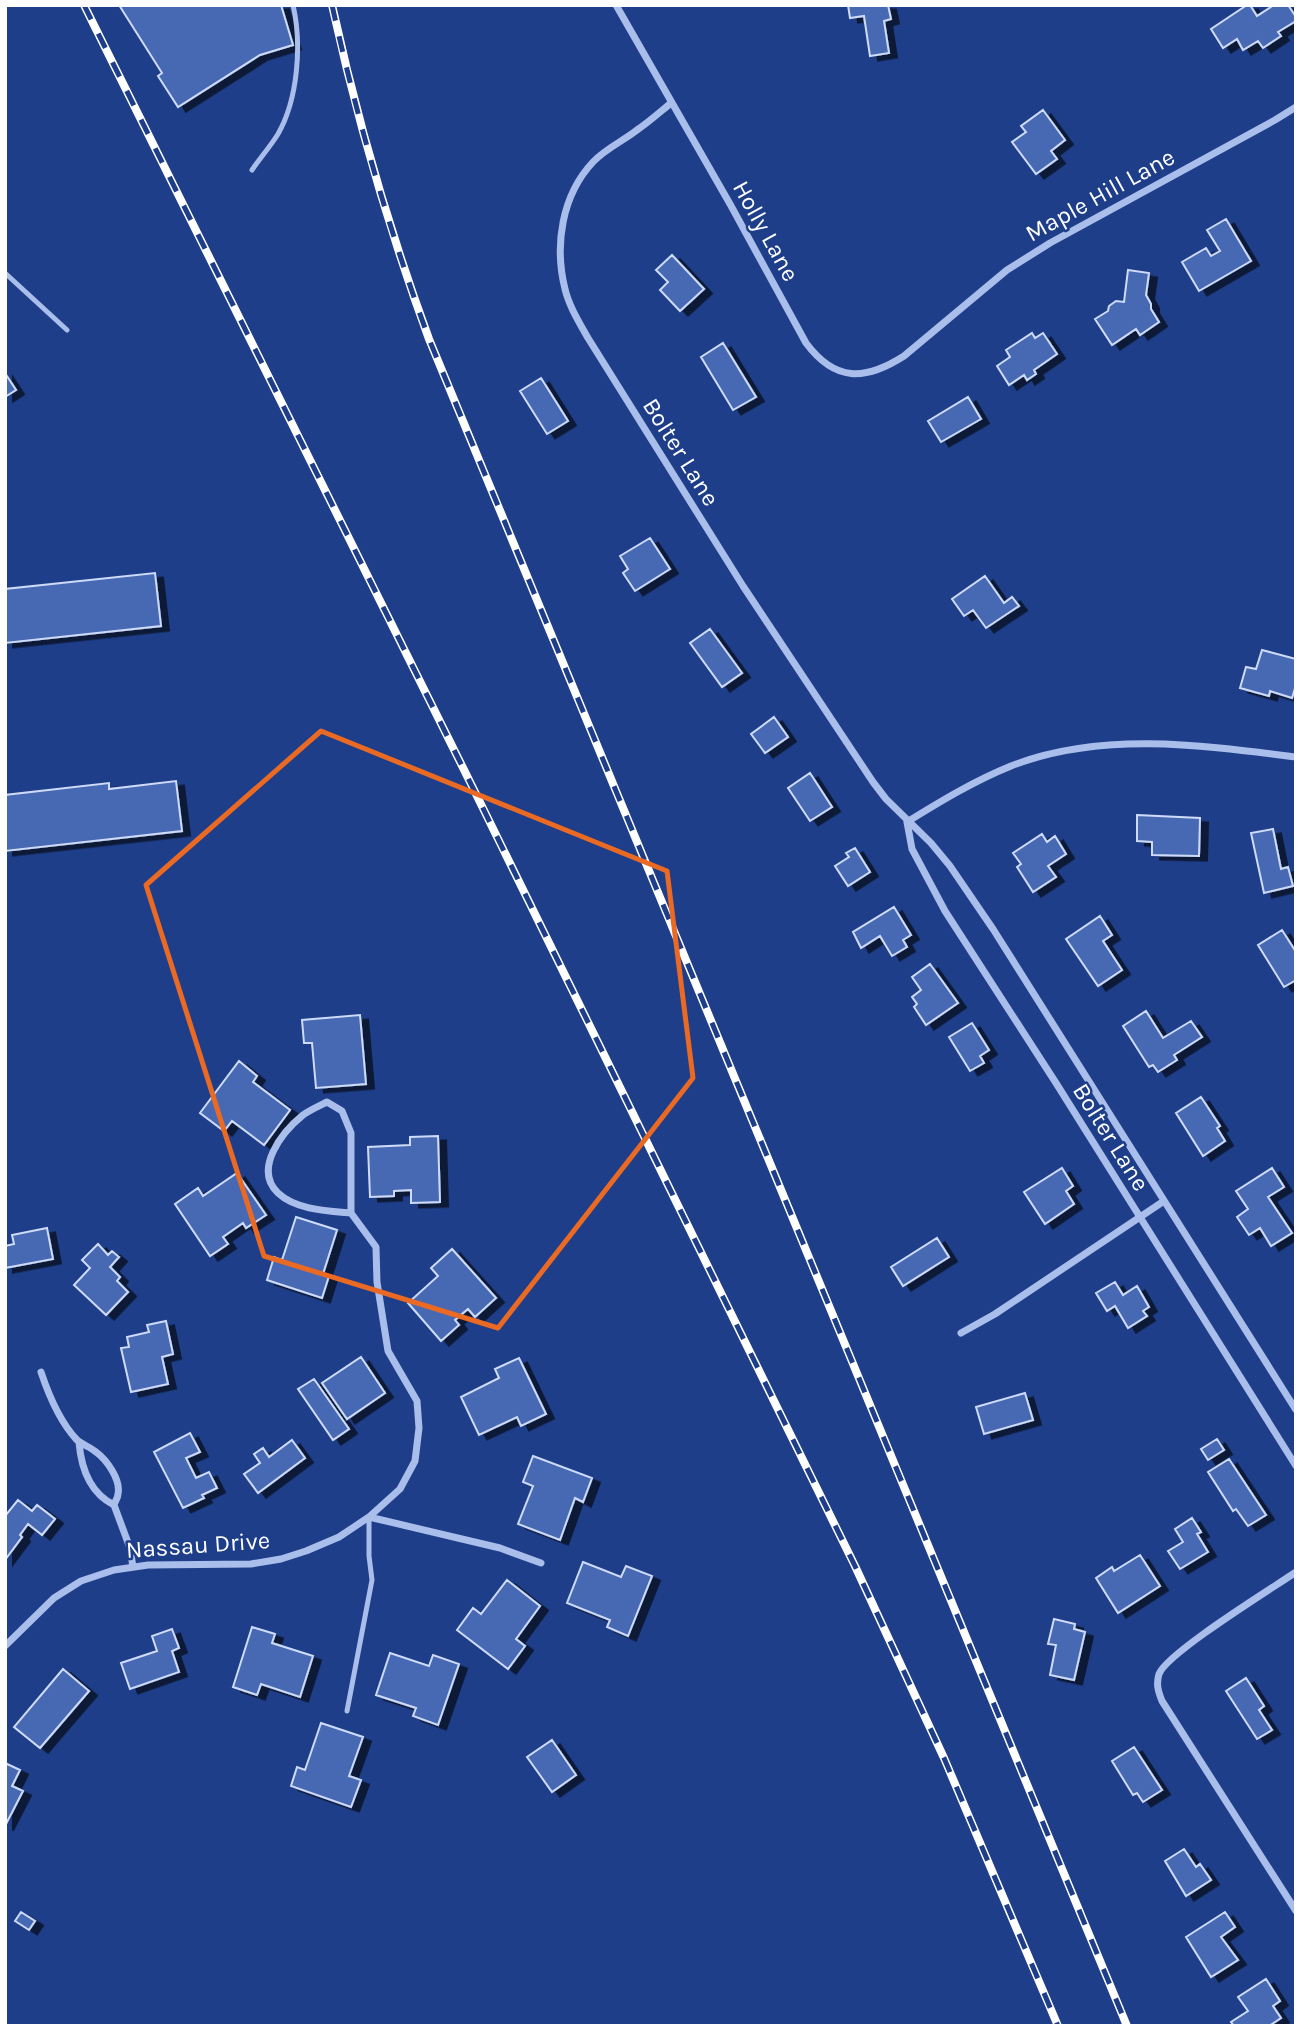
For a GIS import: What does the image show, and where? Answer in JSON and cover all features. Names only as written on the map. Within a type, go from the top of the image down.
[{"type":"street","name":"Holly Lane","points":[[617,5],[779,296],[816,356],[841,372],[873,372],[886,368],[904,356],[933,331]]},
{"type":"street","name":"Bolter Lane","points":[[671,103],[638,130],[595,159],[578,179],[567,203],[561,236],[560,261],[571,307],[750,597],[873,782],[907,822],[931,843],[993,929],[1296,1410]]},
{"type":"street","name":"Maple Hill Lane","points":[[933,331],[1007,270],[1050,243],[1296,107]]},
{"type":"street","points":[[907,822],[967,786],[1012,765],[1059,752],[1098,746],[1174,745],[1296,757]]},
{"type":"street","name":"Bolter Lane","points":[[907,822],[912,849],[945,911],[1296,1466]]},
{"type":"street","points":[[327,1102],[342,1111],[351,1133],[351,1213],[299,1205],[278,1193],[269,1178],[270,1157],[284,1132],[304,1114],[327,1102]]},
{"type":"street","points":[[961,1332],[995,1314],[1164,1201]]},
{"type":"street","name":"Nassau Drive","points":[[5,1646],[54,1598],[81,1581],[114,1570],[148,1565],[251,1564],[281,1559],[339,1537],[369,1517],[400,1489],[415,1461],[419,1428],[417,1402],[388,1351],[377,1282],[376,1247],[351,1213]]},
{"type":"street","points":[[41,1372],[48,1395],[63,1420],[79,1442],[98,1453],[116,1477],[119,1493],[114,1505]]},
{"type":"street","points":[[79,1442],[80,1460],[87,1475],[103,1499],[114,1505],[130,1548],[133,1567]]},
{"type":"street","points":[[369,1517],[500,1548],[541,1563]]},
{"type":"street","points":[[1296,1573],[1171,1659],[1160,1672],[1157,1686],[1161,1701],[1296,1910]]},
{"type":"lane","points":[[252,170],[279,133],[292,97],[298,45],[298,26],[293,5]]},
{"type":"lane","points":[[5,273],[66,330]]},
{"type":"lane","points":[[347,1711],[372,1580],[369,1517]]},
{"type":"highlighted area","points":[[321,731],[667,871],[693,1078],[498,1328],[264,1256],[146,885]]},
{"type":"building","points":[[119,5],[281,5],[293,45],[260,55],[178,107],[158,76],[162,73]]},
{"type":"building","points":[[848,5],[888,5],[891,19],[884,21],[889,53],[870,56],[864,16],[850,18]]},
{"type":"building","points":[[1250,5],[1257,16],[1274,5],[1288,5],[1296,21],[1278,32],[1281,36],[1263,48],[1258,41],[1243,50],[1237,39],[1223,48],[1211,29]]},
{"type":"building","points":[[1043,110],[1065,140],[1051,151],[1057,159],[1036,174],[1012,142],[1026,132],[1021,126]]},
{"type":"building","points":[[1226,219],[1251,261],[1199,291],[1182,262],[1206,248],[1211,256],[1220,251],[1207,230]]},
{"type":"building","points":[[672,255],[704,289],[680,311],[660,290],[668,282],[656,270]]},
{"type":"building","points":[[1128,270],[1149,273],[1146,295],[1159,322],[1140,335],[1136,329],[1112,345],[1095,319],[1108,311],[1109,306],[1116,301],[1124,302]]},
{"type":"building","points":[[1032,333],[1035,338],[1043,333],[1057,354],[1034,370],[1036,374],[1027,380],[1024,375],[1009,385],[997,366],[1010,357],[1006,350]]},
{"type":"building","points":[[723,343],[756,397],[733,410],[701,357]]},
{"type":"building","points":[[5,373],[16,390],[5,397]]},
{"type":"building","points":[[541,378],[568,421],[547,434],[520,391]]},
{"type":"building","points":[[968,397],[981,419],[941,442],[928,421]]},
{"type":"building","points":[[650,538],[670,569],[635,591],[623,573],[628,569],[620,556]]},
{"type":"building","points":[[155,573],[161,626],[5,643],[5,589]]},
{"type":"building","points":[[985,576],[1004,603],[1012,597],[1019,606],[986,628],[973,610],[964,616],[952,599]]},
{"type":"building","points":[[710,629],[742,673],[722,687],[690,643]]},
{"type":"building","points":[[1262,650],[1296,659],[1296,685],[1292,698],[1270,691],[1269,696],[1240,688],[1246,667],[1256,669]]},
{"type":"building","points":[[774,717],[788,737],[765,753],[751,734]]},
{"type":"building","points":[[810,773],[832,807],[810,821],[788,788]]},
{"type":"building","points":[[176,781],[182,831],[5,851],[5,795],[109,783],[109,789]]},
{"type":"building","points":[[1137,815],[1200,818],[1199,856],[1152,855],[1152,842],[1137,841]]},
{"type":"building","points":[[1273,829],[1281,869],[1288,867],[1293,886],[1264,893],[1251,833]]},
{"type":"building","points":[[1042,834],[1047,842],[1055,836],[1066,854],[1048,866],[1056,877],[1033,892],[1017,867],[1021,864],[1013,853]]},
{"type":"building","points":[[855,848],[870,872],[848,886],[835,866],[849,857],[846,853]]},
{"type":"building","points":[[894,907],[911,935],[903,940],[907,947],[892,956],[880,936],[861,948],[853,932]]},
{"type":"building","points":[[1100,916],[1112,935],[1103,941],[1122,970],[1098,986],[1066,939]]},
{"type":"building","points":[[1282,930],[1296,952],[1296,980],[1284,987],[1258,945]]},
{"type":"building","points":[[930,964],[958,1003],[926,1025],[914,1007],[917,1004],[912,997],[921,990],[912,977]]},
{"type":"building","points":[[1146,1011],[1163,1038],[1191,1021],[1202,1037],[1174,1055],[1177,1060],[1158,1072],[1153,1065],[1149,1067],[1123,1026]]},
{"type":"building","points":[[360,1015],[366,1084],[316,1088],[312,1043],[304,1043],[302,1020]]},
{"type":"building","points":[[972,1023],[989,1050],[980,1056],[984,1063],[970,1071],[949,1037]]},
{"type":"building","points":[[239,1061],[257,1076],[253,1082],[290,1110],[264,1145],[232,1121],[224,1131],[200,1113]]},
{"type":"building","points":[[1201,1097],[1220,1126],[1217,1128],[1225,1141],[1203,1156],[1176,1113]]},
{"type":"building","points":[[438,1136],[440,1202],[411,1203],[411,1190],[394,1191],[394,1196],[370,1197],[368,1147],[410,1145],[410,1137]]},
{"type":"building","points":[[1062,1168],[1073,1186],[1066,1191],[1074,1204],[1045,1224],[1024,1192]]},
{"type":"building","points":[[1272,1168],[1284,1187],[1268,1197],[1292,1233],[1271,1246],[1260,1228],[1249,1235],[1237,1217],[1248,1209],[1236,1191]]},
{"type":"building","points":[[237,1173],[266,1215],[246,1228],[243,1223],[223,1237],[228,1244],[210,1256],[175,1204],[198,1188],[203,1196]]},
{"type":"building","points":[[296,1217],[337,1230],[323,1274],[329,1276],[322,1298],[267,1280],[274,1257],[282,1260]]},
{"type":"building","points":[[47,1228],[53,1259],[5,1268],[5,1246],[14,1244],[12,1235]]},
{"type":"building","points":[[937,1238],[949,1257],[903,1286],[891,1267]]},
{"type":"building","points":[[98,1244],[108,1255],[112,1251],[119,1257],[110,1267],[120,1277],[117,1281],[128,1292],[106,1315],[74,1285],[90,1268],[82,1260]]},
{"type":"building","points":[[452,1249],[496,1298],[475,1317],[468,1309],[455,1320],[459,1325],[441,1341],[408,1303],[438,1276],[431,1268]]},
{"type":"building","points":[[1115,1282],[1123,1295],[1137,1286],[1149,1307],[1143,1311],[1147,1316],[1128,1328],[1115,1306],[1107,1311],[1096,1293]]},
{"type":"building","points":[[166,1321],[173,1354],[162,1357],[168,1384],[131,1392],[121,1348],[129,1347],[127,1337],[149,1332],[147,1325]]},
{"type":"building","points":[[361,1357],[385,1393],[347,1419],[322,1383]]},
{"type":"building","points":[[519,1358],[546,1414],[521,1426],[517,1417],[479,1435],[461,1397],[499,1378],[495,1369]]},
{"type":"building","points":[[314,1379],[349,1429],[333,1440],[298,1389]]},
{"type":"building","points":[[1025,1393],[1033,1420],[984,1434],[976,1407]]},
{"type":"building","points":[[190,1433],[200,1452],[186,1458],[196,1478],[209,1472],[217,1488],[183,1508],[154,1452]]},
{"type":"building","points":[[1217,1439],[1224,1450],[1208,1460],[1201,1449]]},
{"type":"building","points":[[292,1440],[305,1458],[258,1493],[244,1474],[260,1463],[254,1454],[263,1448],[269,1457]]},
{"type":"building","points":[[533,1456],[592,1478],[583,1502],[575,1498],[560,1540],[518,1524],[533,1486],[523,1482]]},
{"type":"building","points":[[1229,1459],[1266,1515],[1248,1526],[1236,1509],[1233,1511],[1208,1472]]},
{"type":"building","points":[[18,1500],[32,1511],[37,1505],[55,1519],[42,1535],[28,1524],[5,1560],[5,1516]]},
{"type":"building","points":[[1192,1518],[1201,1532],[1197,1534],[1208,1552],[1180,1569],[1168,1551],[1183,1542],[1175,1529]]},
{"type":"building","points":[[1140,1555],[1160,1586],[1118,1613],[1096,1578],[1112,1567],[1114,1571]]},
{"type":"building","points":[[583,1562],[621,1577],[626,1566],[652,1576],[628,1636],[607,1627],[610,1620],[567,1603]]},
{"type":"building","points":[[507,1580],[540,1606],[516,1639],[525,1646],[508,1669],[457,1630],[473,1608],[481,1614]]},
{"type":"building","points":[[1054,1619],[1075,1624],[1074,1629],[1085,1632],[1074,1680],[1050,1675],[1056,1645],[1048,1644]]},
{"type":"building","points":[[252,1627],[275,1634],[272,1643],[313,1656],[300,1697],[261,1684],[257,1695],[233,1687]]},
{"type":"building","points":[[172,1629],[179,1648],[172,1651],[179,1672],[130,1689],[121,1663],[157,1651],[152,1636]]},
{"type":"building","points":[[390,1653],[429,1666],[433,1655],[459,1664],[438,1725],[413,1716],[416,1708],[376,1695]]},
{"type":"building","points":[[63,1669],[89,1691],[40,1748],[14,1727]]},
{"type":"building","points":[[1246,1678],[1264,1706],[1259,1710],[1272,1730],[1257,1739],[1226,1691]]},
{"type":"building","points":[[321,1723],[363,1737],[349,1776],[361,1780],[351,1807],[291,1786],[297,1767],[305,1770]]},
{"type":"building","points":[[552,1740],[576,1775],[552,1792],[527,1757]]},
{"type":"building","points":[[1134,1747],[1162,1790],[1143,1802],[1137,1793],[1133,1795],[1112,1761]]},
{"type":"building","points":[[5,1763],[20,1770],[12,1786],[23,1791],[5,1826]]},
{"type":"building","points":[[1184,1849],[1196,1867],[1200,1864],[1211,1880],[1186,1896],[1165,1861]]},
{"type":"building","points":[[21,1912],[35,1921],[29,1930],[15,1921]]},
{"type":"building","points":[[1225,1912],[1235,1927],[1221,1937],[1238,1960],[1211,1977],[1186,1937]]},
{"type":"building","points":[[1266,1979],[1280,2001],[1273,2006],[1281,2018],[1269,2026],[1234,2026],[1231,2022],[1248,2011],[1238,1997]]},
{"type":"railway","points":[[84,5],[855,1566],[944,1758],[1058,2026]]},
{"type":"railway","points":[[332,5],[375,174],[429,339],[1127,2026]]}]
